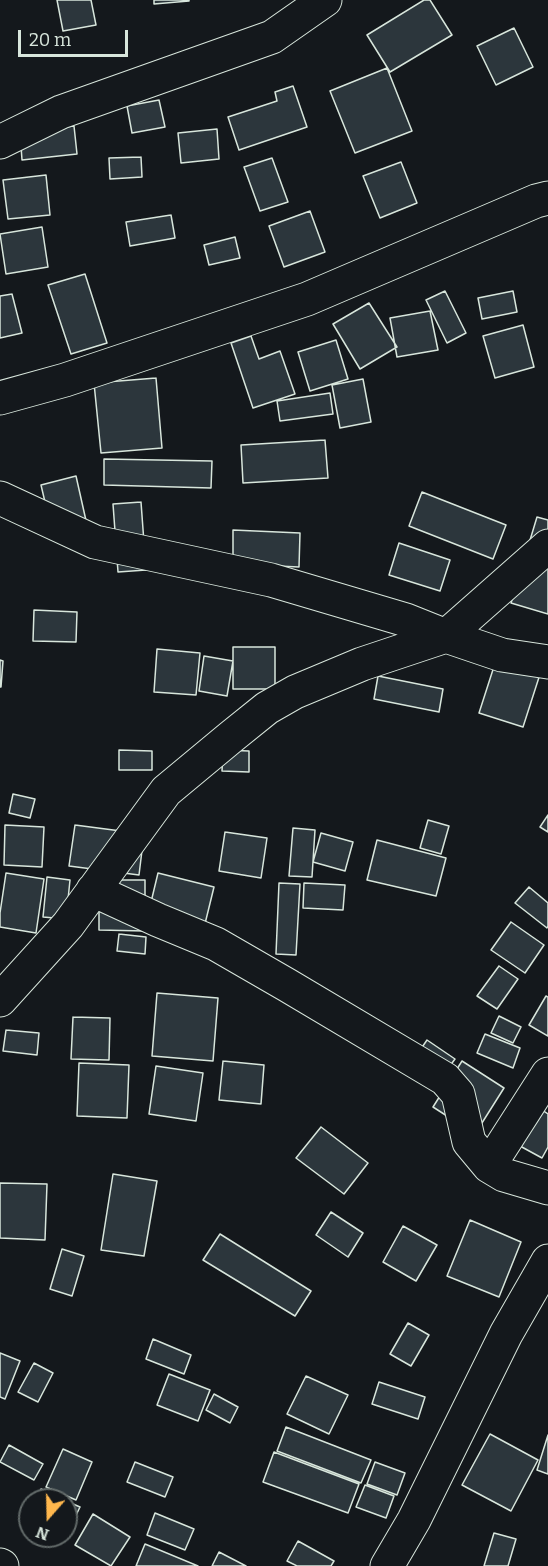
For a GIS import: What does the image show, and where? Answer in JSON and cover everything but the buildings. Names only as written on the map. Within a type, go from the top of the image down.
[{"type":"street","points":[[0,142],[61,112],[272,38],[325,0]]},
{"type":"street","points":[[0,398],[65,380],[307,299],[536,201],[548,198]]},
{"type":"street","points":[[0,498],[95,542],[271,580],[406,620],[502,655],[548,662]]},
{"type":"street","points":[[0,1000],[68,926],[166,791],[267,708],[295,693],[362,664],[446,636],[548,546]]},
{"type":"street","points":[[93,890],[216,944],[445,1079],[458,1094],[469,1142],[489,1166],[504,1175],[548,1188]]},
{"type":"street","points":[[489,1166],[548,1074]]},
{"type":"street","points":[[387,1566],[414,1520],[506,1334],[548,1261]]}]
